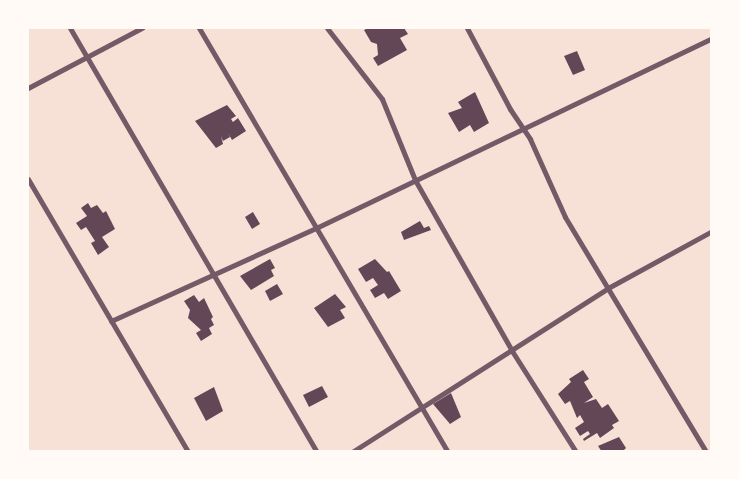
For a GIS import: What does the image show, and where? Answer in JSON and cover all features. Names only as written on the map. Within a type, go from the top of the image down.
[{"type":"street","points":[[70,28],[317,452]]},
{"type":"street","points":[[28,88],[142,28]]},
{"type":"street","points":[[199,28],[448,452]]},
{"type":"street","points":[[327,28],[382,99],[415,180],[512,350],[576,452]]},
{"type":"street","points":[[467,28],[510,109],[524,129],[565,217],[706,452]]},
{"type":"street","points":[[111,321],[213,273],[316,228],[712,38]]},
{"type":"street","points":[[28,179],[188,452]]},
{"type":"street","points":[[352,452],[421,406],[608,288],[710,232],[712,238]]},
{"type":"building","points":[[368,28],[404,28],[408,34],[400,38],[407,50],[378,66],[373,58],[378,55],[377,44],[371,42],[364,30]]},
{"type":"building","points":[[577,51],[585,70],[573,75],[564,56]]},
{"type":"building","points":[[475,92],[489,123],[474,132],[470,125],[459,132],[448,113],[462,108],[458,102]]},
{"type":"building","points":[[227,105],[236,116],[231,119],[233,122],[238,118],[246,131],[232,140],[228,133],[230,137],[223,141],[221,136],[223,144],[216,148],[195,121]]},
{"type":"building","points":[[88,203],[91,208],[97,205],[103,213],[106,211],[115,229],[102,237],[109,247],[98,255],[91,243],[95,241],[86,227],[81,230],[76,223],[87,216],[81,208]]},
{"type":"building","points":[[253,212],[260,224],[252,229],[245,217]]},
{"type":"building","points":[[420,221],[424,228],[429,226],[431,230],[404,240],[401,232]]},
{"type":"building","points":[[270,259],[275,268],[271,270],[274,276],[251,290],[240,276]]},
{"type":"building","points":[[375,259],[387,272],[389,271],[401,291],[388,299],[384,293],[375,298],[370,290],[378,285],[373,278],[366,282],[358,269]]},
{"type":"building","points":[[277,284],[283,294],[270,301],[265,291]]},
{"type":"building","points":[[335,294],[346,307],[340,310],[345,318],[328,327],[314,308]]},
{"type":"building","points":[[194,295],[199,302],[204,298],[213,317],[211,319],[214,325],[209,328],[212,334],[201,341],[196,333],[201,330],[188,318],[190,310],[184,301]]},
{"type":"building","points":[[583,370],[589,379],[584,382],[593,397],[584,403],[596,399],[602,408],[608,404],[619,421],[612,425],[614,428],[600,438],[597,433],[584,441],[583,439],[590,434],[588,431],[580,436],[575,428],[584,422],[580,415],[577,418],[570,401],[565,404],[558,394],[571,382],[569,379]]},
{"type":"building","points":[[322,386],[328,397],[309,407],[303,395]]},
{"type":"building","points":[[214,387],[223,411],[206,421],[194,398]]},
{"type":"building","points":[[451,393],[461,417],[450,424],[433,404]]},
{"type":"building","points":[[619,437],[626,448],[622,452],[602,452],[598,446]]}]
